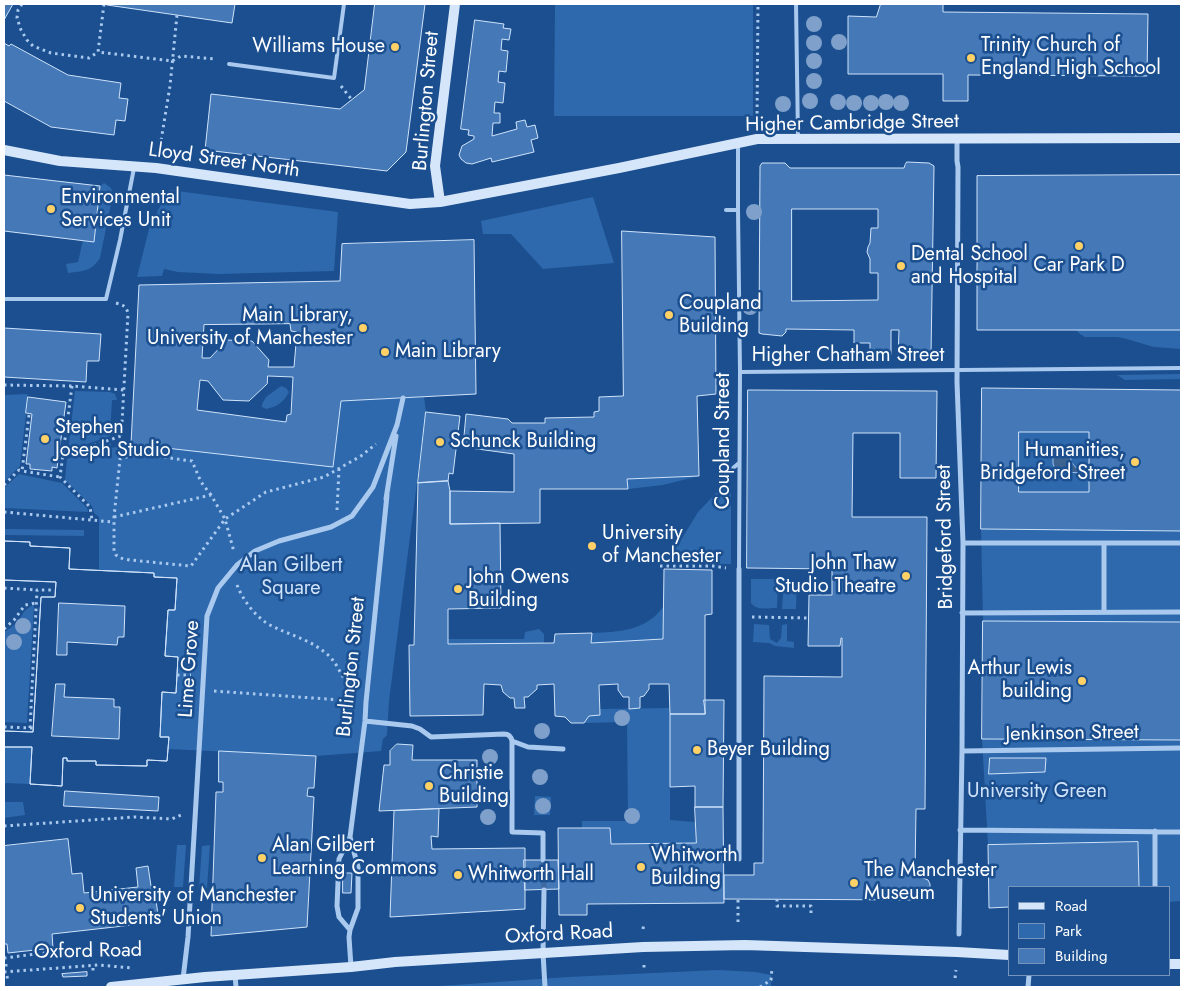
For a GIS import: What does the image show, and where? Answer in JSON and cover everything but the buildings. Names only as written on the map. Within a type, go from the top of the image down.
[{"type":"street","name":"Burlington Street","points":[[440,202],[435,166],[455,4]]},
{"type":"street","name":"Higher Cambridge Street","points":[[440,202],[619,168],[757,139],[1181,138]]},
{"type":"street","name":"Bridgeford Street","points":[[957,140],[957,370],[962,543],[962,751],[958,934]]},
{"type":"street","name":"Lloyd Street North","points":[[4,150],[60,161],[135,166],[410,204],[440,202]]},
{"type":"street","name":"Lime Grove","points":[[183,979],[188,937],[207,616],[218,588],[230,572],[256,551],[279,541],[331,527],[352,516],[373,487],[397,425],[403,398]]},
{"type":"street","name":"Burlington Street","points":[[350,930],[339,917],[337,906],[339,859],[350,837],[365,721],[386,498],[397,425]]},
{"type":"street","points":[[962,543],[1181,543]]},
{"type":"street","points":[[1104,543],[1104,612]]},
{"type":"street","name":"Coupland Street","points":[[739,569],[739,859]]},
{"type":"street","points":[[962,612],[1181,612]]},
{"type":"street","points":[[365,721],[412,726],[431,736],[509,735],[512,738],[512,832],[543,833],[543,860]]},
{"type":"street","points":[[512,741],[528,747],[563,748]]},
{"type":"street","name":"Jenkinson Street","points":[[962,751],[1181,748]]},
{"type":"street","points":[[960,830],[1181,832]]},
{"type":"street","points":[[1155,832],[1155,886]]},
{"type":"street","name":"Burlington Street","points":[[350,837],[358,867],[358,908],[350,930],[351,967]]},
{"type":"street","points":[[544,890],[544,987]]},
{"type":"street","name":"Oxford Road","points":[[111,987],[183,979],[395,962],[643,947],[745,945],[1008,955]]},
{"type":"street","points":[[235,975],[236,987]]},
{"type":"lane","points":[[229,64],[334,78],[344,4]]},
{"type":"lane","points":[[796,4],[798,138]]},
{"type":"lane","name":"Coupland Street","points":[[738,143],[739,569]]},
{"type":"lane","points":[[4,299],[106,299],[135,166]]},
{"type":"lane","points":[[726,210],[738,210]]},
{"type":"lane","name":"Higher Chatham Street","points":[[740,372],[1181,368]]},
{"type":"lane","points":[[720,479],[739,463]]},
{"type":"path","points":[[22,4],[18,10],[17,18],[21,30],[33,46],[51,54],[89,58],[98,52],[172,61],[182,56],[214,60]]},
{"type":"path","points":[[98,52],[104,4]]},
{"type":"path","points":[[757,120],[758,4]]},
{"type":"path","points":[[159,156],[169,94],[177,15]]},
{"type":"path","points":[[106,299],[124,306],[127,308],[128,313],[120,459],[113,522],[114,551],[120,558],[191,566],[226,519],[266,492],[324,477],[361,456],[376,444]]},
{"type":"path","points":[[4,385],[72,386],[124,390]]},
{"type":"path","points":[[60,477],[72,386]]},
{"type":"path","points":[[22,471],[29,415]]},
{"type":"path","points":[[63,456],[121,436]]},
{"type":"path","points":[[120,459],[141,455],[192,462],[201,482],[226,519],[237,565]]},
{"type":"path","points":[[336,524],[339,468]]},
{"type":"path","points":[[4,485],[19,470],[60,477],[90,506],[92,520]]},
{"type":"path","points":[[114,517],[211,495]]},
{"type":"path","points":[[4,512],[113,522]]},
{"type":"path","points":[[660,566],[712,566],[739,569]]},
{"type":"path","points":[[230,572],[241,595],[257,616],[268,624],[303,638],[332,658],[349,687],[366,702]]},
{"type":"path","points":[[4,588],[55,590]]},
{"type":"path","points":[[4,727],[31,728],[37,590]]},
{"type":"path","points":[[4,629],[14,620],[24,605],[36,603]]},
{"type":"path","points":[[739,617],[808,618]]},
{"type":"path","points":[[204,690],[366,702]]},
{"type":"path","points":[[4,826],[135,817],[172,819],[195,809]]},
{"type":"path","points":[[738,899],[738,922]]},
{"type":"path","points":[[777,899],[777,906],[811,906],[811,916]]},
{"type":"path","points":[[643,929],[644,923]]},
{"type":"path","points":[[4,958],[69,950],[74,957]]},
{"type":"path","points":[[92,956],[92,962]]},
{"type":"path","name":"Oxford Road","points":[[5,968],[98,965],[134,968]]},
{"type":"path","points":[[93,968],[93,973]]},
{"type":"path","points":[[760,987],[771,980],[772,968]]},
{"type":"path","points":[[955,978],[956,970]]},
{"type":"path","points":[[7,976],[8,981]]},
{"type":"green space","points":[[555,4],[753,4],[753,116],[554,116]]},
{"type":"green space","points":[[104,183],[111,188],[113,194],[100,258],[90,268],[68,273],[66,264],[78,262],[83,240],[94,241],[100,186]]},
{"type":"green space","points":[[169,190],[338,212],[334,271],[218,274],[178,272],[164,269],[162,276],[137,277],[150,225]]},
{"type":"green space","points":[[593,197],[614,263],[543,269],[511,234],[483,234],[481,221]]},
{"type":"green space","points":[[1076,330],[1181,330],[1181,349],[1154,347],[1117,337],[1085,337]]},
{"type":"green space","points":[[1181,374],[1181,379],[1125,380],[1117,375]]},
{"type":"green space","points":[[281,386],[289,392],[285,399],[274,407],[266,409],[262,407],[266,397]]},
{"type":"green space","points":[[75,391],[110,392],[115,394],[117,400],[112,400],[110,436],[68,451]]},
{"type":"green space","points":[[27,394],[20,466],[4,482],[4,395]]},
{"type":"green space","name":"Alan Gilbert Square","points":[[424,397],[426,412],[389,701],[387,735],[383,739],[381,751],[316,756],[168,749],[169,737],[160,737],[162,692],[176,693],[178,657],[165,656],[168,610],[175,610],[177,578],[154,577],[154,573],[99,571],[99,517],[94,513],[92,506],[65,480],[67,459],[111,443],[111,448],[131,444],[333,466],[341,401]]},
{"type":"green space","points":[[1019,432],[1089,432],[1089,492],[1019,492]]},
{"type":"green space","points":[[19,474],[62,483],[87,508],[88,512],[4,508],[4,488]]},
{"type":"green space","points":[[699,476],[663,485],[628,489],[627,479]]},
{"type":"green space","points":[[731,488],[731,564],[667,563],[698,512],[720,489]]},
{"type":"green space","points":[[4,529],[84,530],[84,536],[4,535]]},
{"type":"green space","points":[[981,529],[1181,531],[1181,622],[983,621]]},
{"type":"green space","points":[[751,579],[778,579],[777,608],[766,609],[753,606],[751,603]]},
{"type":"green space","points":[[784,580],[797,581],[796,609],[782,609]]},
{"type":"green space","points":[[34,605],[27,723],[4,722],[4,632],[17,622],[25,611]]},
{"type":"green space","points":[[663,607],[663,639],[591,643],[592,633],[621,631],[640,626],[656,615]]},
{"type":"green space","points":[[754,624],[769,625],[770,639],[777,643],[781,638],[782,625],[787,624],[787,641],[794,642],[794,648],[753,642]]},
{"type":"green space","points":[[539,629],[544,634],[544,643],[448,644],[448,639],[524,639],[525,632]]},
{"type":"green space","points":[[670,708],[670,820],[695,822],[696,843],[611,844],[610,828],[582,828],[582,821],[628,821],[627,722],[584,723],[589,716],[600,709]]},
{"type":"green space","name":"University Green","points":[[982,739],[1181,740],[1181,901],[1170,902],[1170,886],[1139,886],[1138,842],[988,845]]},
{"type":"green space","points":[[4,747],[32,747],[30,784],[4,783]]},
{"type":"green space","points":[[535,796],[551,797],[550,815],[534,815]]},
{"type":"green space","points":[[4,802],[23,802],[25,815],[4,818]]},
{"type":"green space","points":[[177,845],[186,845],[183,887],[174,887]]},
{"type":"green space","points":[[210,845],[207,888],[199,888],[202,846]]},
{"type":"green space","points":[[718,970],[756,972],[771,975],[771,987],[426,987],[568,977]]},
{"type":"shaded area","points":[[1071,446],[1070,456],[1073,465],[1079,469],[1080,473],[1056,471],[1053,458],[1059,451]]},
{"type":"tunnel","points":[[543,860],[544,890]]},
{"type":"place","name":"Williams House","points":[[395,47]]},
{"type":"place","name":"Trinity Church of England High School","points":[[971,58]]},
{"type":"place","name":"Environmental Services Unit","points":[[51,209]]},
{"type":"place","name":"Car Park D","points":[[1079,246]]},
{"type":"place","name":"Dental School and Hospital","points":[[901,266]]},
{"type":"place","name":"Coupland Building","points":[[669,315]]},
{"type":"place","name":"Main Library, University of Manchester","points":[[363,328]]},
{"type":"place","name":"Main Library","points":[[385,352]]},
{"type":"place","name":"Stephen Joseph Studio","points":[[45,439]]},
{"type":"place","name":"Schunck Building","points":[[440,442]]},
{"type":"place","name":"Humanities, Bridgeford Street","points":[[1135,462]]},
{"type":"place","name":"University of Manchester","points":[[592,546]]},
{"type":"place","name":"John Thaw Studio Theatre","points":[[906,576]]},
{"type":"place","name":"John Owens Building","points":[[458,589]]},
{"type":"place","name":"Arthur Lewis building","points":[[1082,681]]},
{"type":"place","name":"Beyer Building","points":[[697,750]]},
{"type":"place","name":"Christie Building","points":[[429,786]]},
{"type":"place","name":"Alan Gilbert Learning Commons","points":[[262,858]]},
{"type":"place","name":"Whitworth Building","points":[[641,867]]},
{"type":"place","name":"Whitworth Hall","points":[[458,875]]},
{"type":"place","name":"The Manchester Museum","points":[[854,883]]},
{"type":"place","name":"University of Manchester Students' Union","points":[[80,908]]}]
